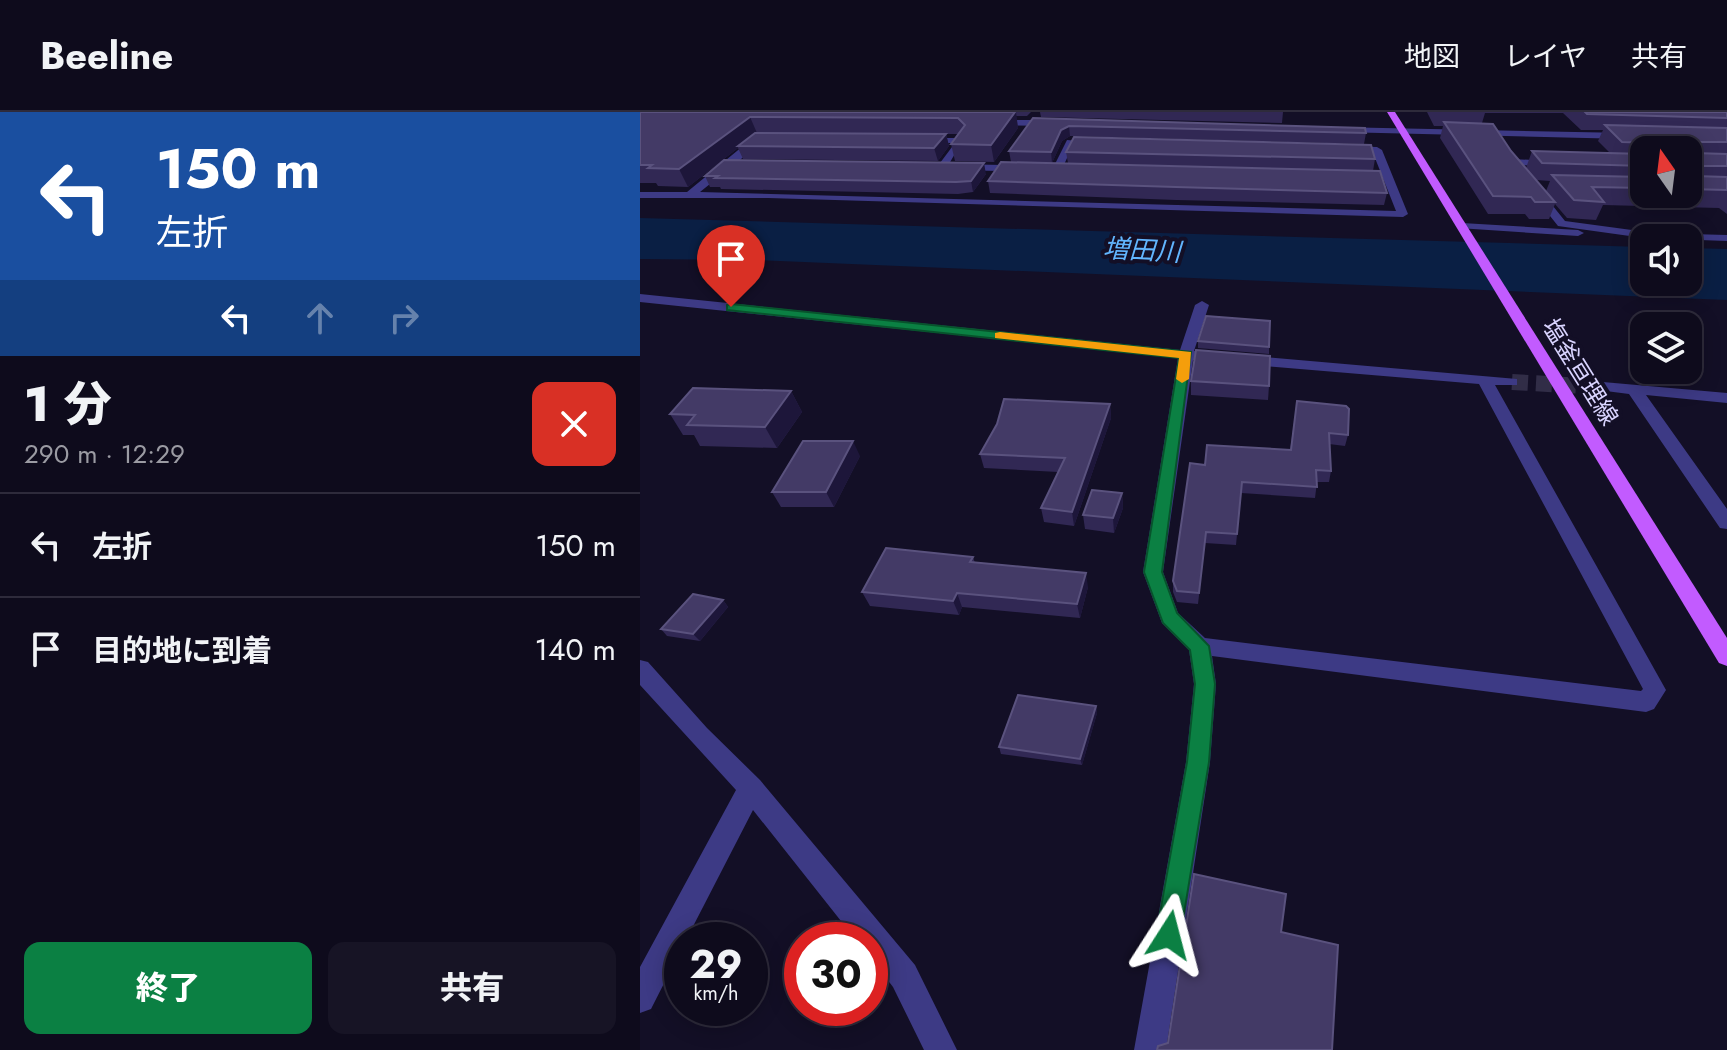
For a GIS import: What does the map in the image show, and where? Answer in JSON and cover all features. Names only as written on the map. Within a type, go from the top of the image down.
[{"type":"main road","name":"塩釜亘理線","points":[[1391,112],[1727,657]]},
{"type":"street","points":[[1027,126],[1037,112]]},
{"type":"street","points":[[983,122],[1027,126],[1062,123]]},
{"type":"street","points":[[1322,128],[1631,136]]},
{"type":"street","points":[[1583,135],[1597,149]]},
{"type":"street","points":[[690,195],[757,139],[773,139]]},
{"type":"street","points":[[914,140],[961,140],[942,167]]},
{"type":"street","points":[[1057,169],[1070,142],[1101,143]]},
{"type":"street","points":[[640,195],[1403,214],[1377,150],[1331,149]]},
{"type":"street","points":[[991,179],[1008,155]]},
{"type":"street","points":[[1569,164],[1512,162],[1562,224],[1630,233]]},
{"type":"street","points":[[726,165],[741,165]]},
{"type":"street","points":[[926,167],[1073,169]]},
{"type":"street","points":[[1374,177],[1389,177]]},
{"type":"street","points":[[1531,186],[1546,186]]},
{"type":"street","points":[[976,201],[984,190]]},
{"type":"street","points":[[1463,228],[1630,235]]},
{"type":"street","points":[[1702,237],[1727,238]]},
{"type":"street","points":[[640,298],[1186,355],[1512,382]]},
{"type":"street","points":[[1202,305],[1186,355],[1153,572],[1169,617],[1199,646],[1646,702],[1655,690],[1484,379]]},
{"type":"street","points":[[1603,387],[1727,398]]},
{"type":"street","points":[[1634,390],[1727,523]]},
{"type":"street","points":[[1150,1050],[1198,762],[1205,684],[1199,646]]},
{"type":"street","points":[[640,669],[751,788],[904,976],[941,1050]]},
{"type":"street","points":[[640,998],[751,788]]},
{"type":"water","name":"増田川","points":[[640,218],[1630,247],[1630,296],[1702,296],[1702,248],[1727,249],[1727,300],[753,260],[640,259]]},
{"type":"building","points":[[640,112],[1015,112],[991,145],[951,144],[965,125],[958,118],[750,117],[679,169],[640,165]]},
{"type":"building","points":[[1585,112],[1727,112],[1727,118],[1587,114]]},
{"type":"building","points":[[1033,118],[1365,128],[1366,133],[1069,126],[1061,130],[1051,152],[1009,151]]},
{"type":"building","points":[[1444,122],[1493,124],[1511,151],[1555,202],[1535,202],[1531,197],[1493,196]]},
{"type":"building","points":[[1605,125],[1727,128],[1727,142],[1702,142],[1702,136],[1630,136],[1630,142],[1622,142]]},
{"type":"building","points":[[755,133],[946,134],[934,148],[738,146]]},
{"type":"building","points":[[1074,137],[1371,145],[1375,159],[1066,152]]},
{"type":"building","points":[[1532,151],[1630,154],[1630,166],[1542,163]]},
{"type":"building","points":[[1702,153],[1727,154],[1727,166],[1702,166]]},
{"type":"building","points":[[724,160],[984,163],[971,181],[956,182],[705,176]]},
{"type":"building","points":[[1001,162],[1380,171],[1387,193],[988,181]]},
{"type":"building","points":[[1552,175],[1630,177],[1630,188],[1592,187],[1604,202],[1574,200]]},
{"type":"building","points":[[1702,176],[1727,177],[1727,190],[1702,189]]},
{"type":"building","points":[[1206,316],[1270,321],[1269,347],[1198,341]]},
{"type":"building","points":[[1196,350],[1270,356],[1269,386],[1191,381]]},
{"type":"building","points":[[693,388],[791,391],[765,427],[687,425],[695,415],[670,414]]},
{"type":"building","points":[[1004,399],[1110,404],[1072,512],[1041,508],[1065,458],[980,454],[997,424]]},
{"type":"building","points":[[1297,401],[1346,406],[1349,409],[1348,435],[1329,433],[1331,471],[1316,470],[1317,487],[1242,482],[1237,534],[1206,532],[1199,593],[1177,591],[1173,581],[1190,463],[1205,465],[1207,445],[1291,450]]},
{"type":"building","points":[[803,441],[853,441],[826,492],[772,492]]},
{"type":"building","points":[[1092,490],[1122,493],[1113,518],[1083,515]]},
{"type":"building","points":[[886,548],[973,557],[970,562],[1086,573],[1077,604],[957,593],[953,601],[862,592]]},
{"type":"building","points":[[693,594],[723,600],[693,634],[661,629]]},
{"type":"building","points":[[1018,695],[1096,706],[1080,759],[999,747]]},
{"type":"building","points":[[1194,874],[1286,894],[1281,932],[1338,945],[1332,1050],[1157,1050],[1158,1046],[1168,1043]]},
{"type":"tunnel","points":[[1512,382],[1603,387]]},
{"type":"slow traffic","points":[[1000,336],[1186,355],[1182,379]]},
{"type":"route","points":[[731,307],[1186,355],[1153,572],[1169,617],[1199,646],[1205,684],[1198,762],[1169,935]]}]
